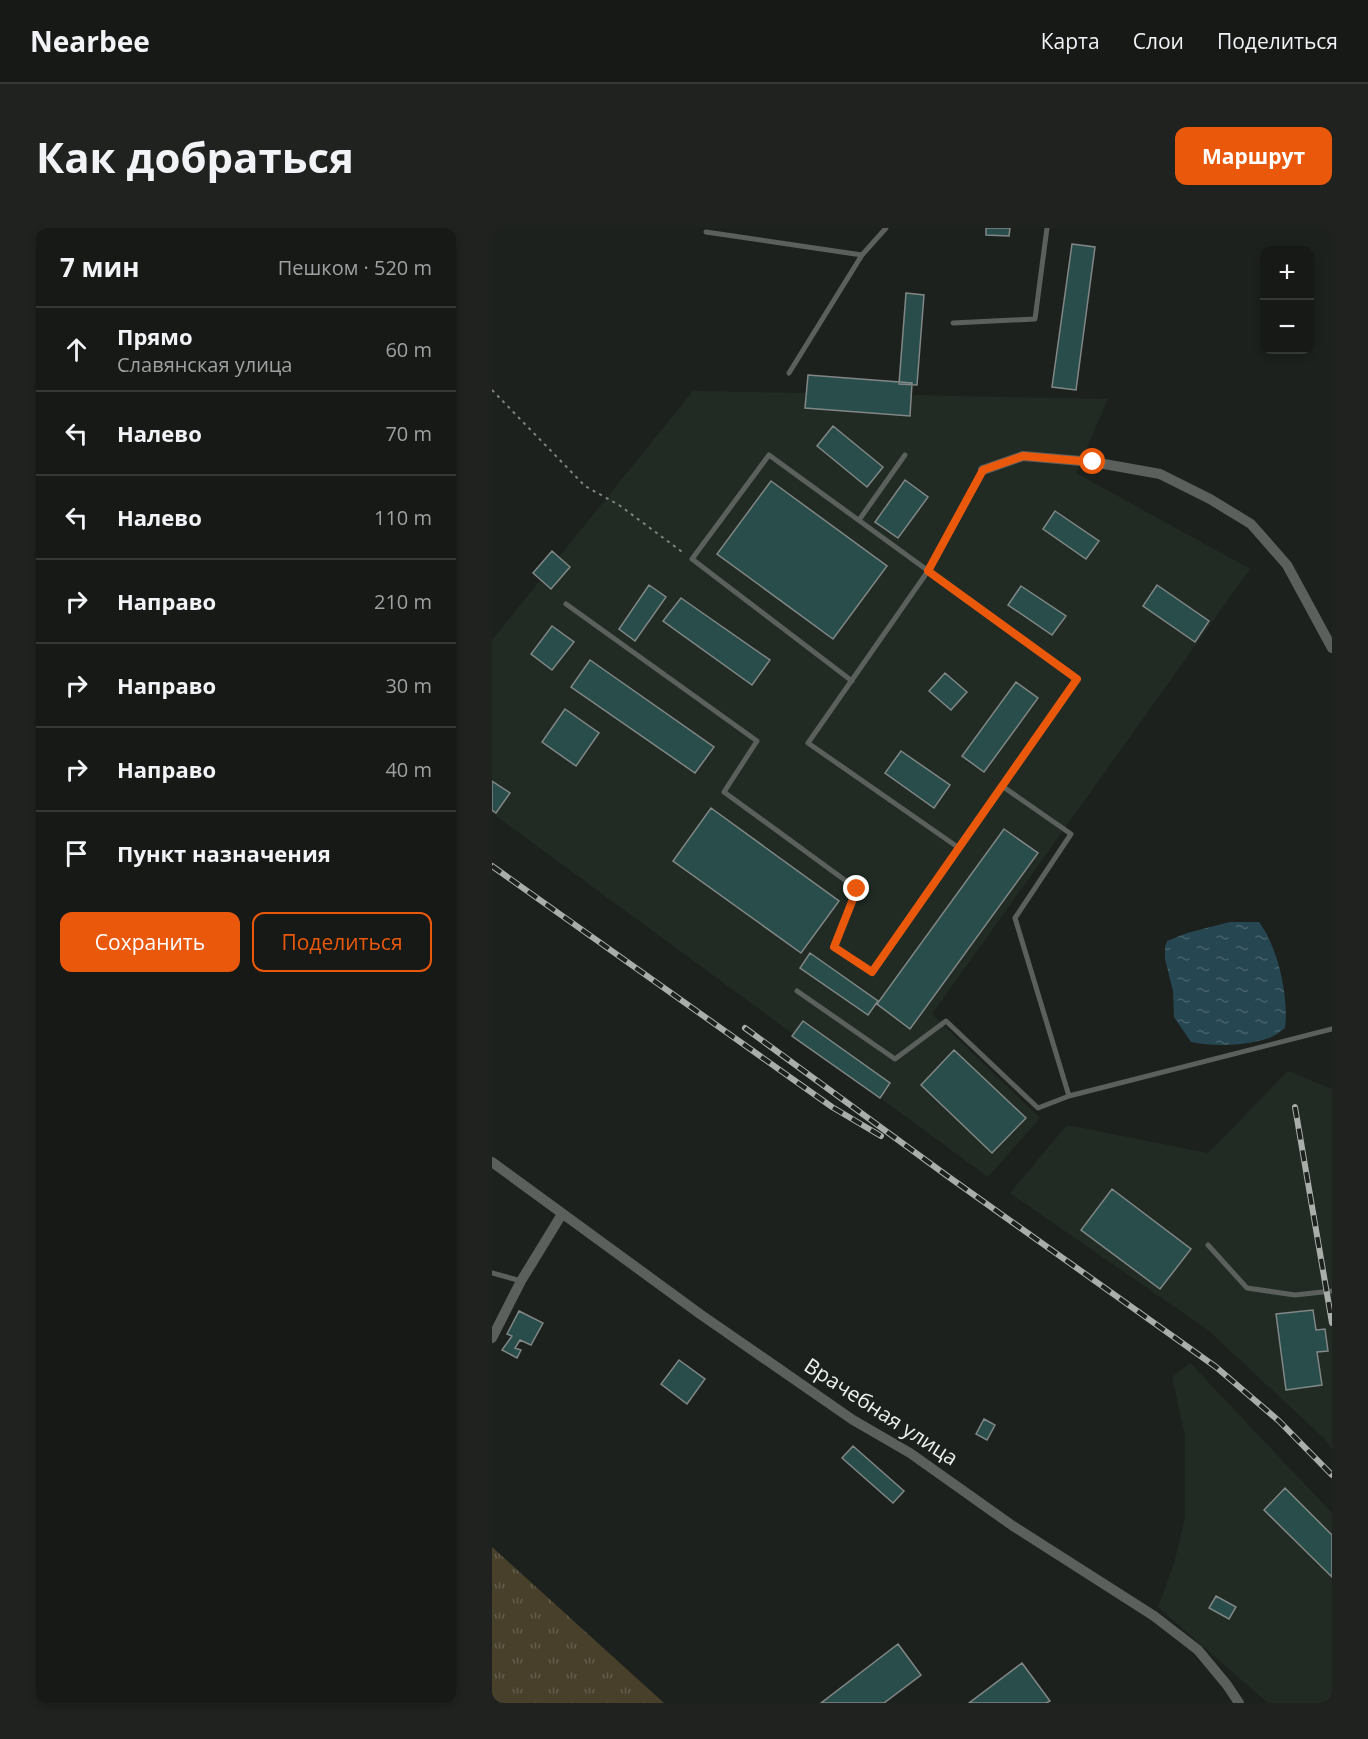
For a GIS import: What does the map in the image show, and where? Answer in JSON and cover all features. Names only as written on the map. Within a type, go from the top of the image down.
[{"type":"street","points":[[983,470],[1023,456],[1093,462],[1160,474],[1200,494],[1251,524],[1287,565],[1332,648]]},
{"type":"street","name":"Врачебная улица","points":[[492,1162],[700,1314],[853,1420],[910,1453],[1013,1526],[1154,1616],[1198,1650],[1214,1667],[1239,1703]]},
{"type":"street","points":[[492,1338],[521,1281],[562,1214]]},
{"type":"lane","points":[[789,373],[862,255],[886,228]]},
{"type":"lane","points":[[953,323],[1035,319],[1047,228]]},
{"type":"lane","points":[[706,232],[862,255]]},
{"type":"lane","points":[[566,604],[757,741],[724,792],[857,889],[834,947],[872,972],[1077,679],[768,454],[692,559],[852,681]]},
{"type":"lane","points":[[859,520],[905,454]]},
{"type":"lane","points":[[958,848],[808,743],[928,571],[983,470]]},
{"type":"lane","points":[[1002,786],[1071,834],[1015,918],[1069,1096]]},
{"type":"lane","points":[[797,992],[895,1059],[946,1021],[1038,1108],[1069,1096],[1332,1029]]},
{"type":"lane","points":[[1208,1245],[1247,1288],[1295,1295],[1332,1291]]},
{"type":"lane","points":[[492,1273],[521,1281]]},
{"type":"path","points":[[492,390],[585,486],[619,505],[692,559]]},
{"type":"shaded area","points":[[693,391],[1108,399],[1076,473],[1250,569],[932,1014],[1040,1118],[988,1177],[492,813],[492,640]]},
{"type":"shaded area","points":[[1288,1071],[1332,1089],[1332,1449],[1326,1440],[1208,1330],[1010,1193],[1067,1125],[1208,1153]]},
{"type":"shaded area","points":[[1190,1363],[1332,1513],[1332,1696],[1325,1703],[1268,1703],[1158,1607],[1174,1564],[1185,1518],[1185,1436],[1172,1377]]},
{"type":"green space","points":[[492,1547],[664,1703],[492,1703]]},
{"type":"water","points":[[1230,922],[1259,922],[1266,932],[1277,958],[1284,987],[1285,1028],[1269,1038],[1250,1043],[1220,1045],[1191,1042],[1174,1017],[1173,991],[1165,959],[1165,947],[1167,941],[1187,933]]},
{"type":"building","points":[[986,228],[1010,228],[1009,236],[986,235]]},
{"type":"building","points":[[1072,244],[1095,247],[1076,390],[1052,387]]},
{"type":"building","points":[[906,293],[924,295],[917,385],[899,384]]},
{"type":"building","points":[[808,375],[912,383],[910,416],[805,408]]},
{"type":"building","points":[[833,426],[883,467],[867,487],[817,446]]},
{"type":"building","points":[[905,480],[928,497],[898,538],[875,522]]},
{"type":"building","points":[[771,481],[887,566],[833,639],[717,554]]},
{"type":"building","points":[[1055,511],[1099,541],[1086,559],[1043,529]]},
{"type":"building","points":[[552,551],[570,567],[551,589],[533,573]]},
{"type":"building","points":[[649,585],[666,597],[635,641],[619,629]]},
{"type":"building","points":[[1157,585],[1209,621],[1195,642],[1143,606]]},
{"type":"building","points":[[1021,586],[1066,616],[1052,635],[1008,605]]},
{"type":"building","points":[[681,598],[770,660],[752,685],[663,621]]},
{"type":"building","points":[[552,626],[574,642],[552,670],[531,654]]},
{"type":"building","points":[[590,660],[714,747],[695,773],[571,687]]},
{"type":"building","points":[[945,673],[967,692],[951,710],[929,691]]},
{"type":"building","points":[[1016,682],[1038,698],[984,772],[962,756]]},
{"type":"building","points":[[565,709],[599,733],[576,766],[542,742]]},
{"type":"building","points":[[901,751],[950,785],[934,808],[885,773]]},
{"type":"building","points":[[492,781],[510,793],[496,813],[492,810]]},
{"type":"building","points":[[711,808],[839,901],[801,953],[673,861]]},
{"type":"building","points":[[1004,829],[1038,853],[910,1029],[877,1004]]},
{"type":"building","points":[[810,953],[878,1001],[868,1015],[800,968]]},
{"type":"building","points":[[803,1021],[890,1083],[880,1098],[792,1036]]},
{"type":"building","points":[[954,1050],[1026,1118],[992,1153],[921,1085]]},
{"type":"building","points":[[1112,1189],[1191,1249],[1160,1289],[1081,1230]]},
{"type":"building","points":[[1313,1310],[1316,1330],[1325,1329],[1328,1351],[1317,1352],[1322,1385],[1286,1390],[1276,1314]]},
{"type":"building","points":[[519,1311],[543,1323],[531,1345],[520,1340],[515,1348],[521,1350],[517,1358],[502,1350],[512,1336],[507,1334]]},
{"type":"building","points":[[679,1360],[705,1379],[687,1404],[661,1384]]},
{"type":"building","points":[[984,1419],[995,1425],[987,1440],[976,1434]]},
{"type":"building","points":[[853,1446],[904,1491],[893,1503],[842,1458]]},
{"type":"building","points":[[1285,1488],[1332,1535],[1332,1577],[1264,1510]]},
{"type":"building","points":[[1216,1596],[1236,1607],[1229,1619],[1209,1608]]},
{"type":"building","points":[[898,1644],[921,1675],[884,1703],[821,1703]]},
{"type":"building","points":[[1022,1663],[1050,1701],[1046,1703],[969,1703]]},
{"type":"railway","points":[[492,866],[832,1107],[881,1136]]},
{"type":"railway","points":[[745,1028],[946,1175],[1216,1367],[1279,1421],[1332,1475]]},
{"type":"railway","points":[[1295,1107],[1332,1323]]},
{"type":"route","points":[[857,889],[834,947],[872,972],[1077,679],[928,571],[983,470],[1023,456],[1093,462]]}]
